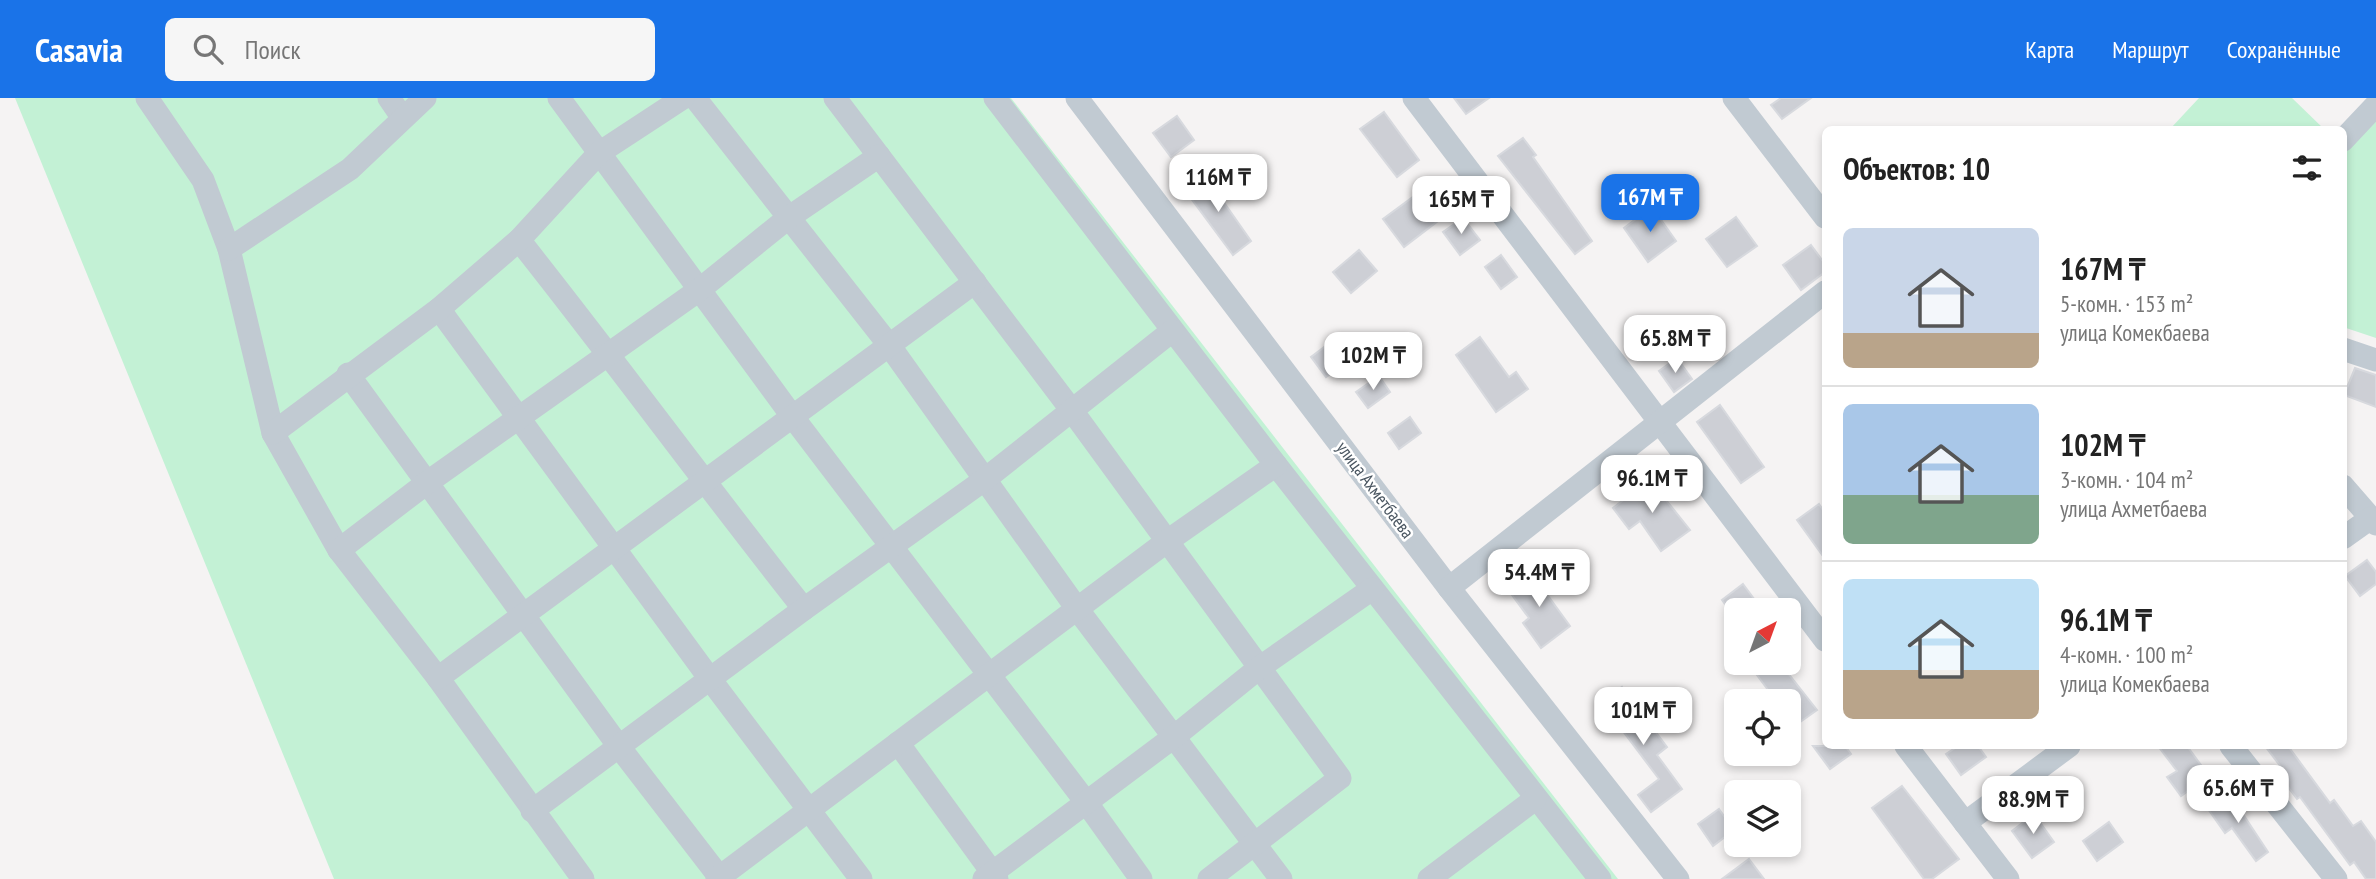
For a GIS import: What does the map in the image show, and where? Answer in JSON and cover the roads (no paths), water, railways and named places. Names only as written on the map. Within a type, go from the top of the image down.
[{"type":"street","points":[[229,249],[350,169],[396,108],[425,98]]},
{"type":"street","points":[[559,98],[792,416],[988,677],[1086,802],[1140,879]]},
{"type":"street","points":[[273,433],[348,374],[439,309],[519,240],[599,153],[683,98]]},
{"type":"street","points":[[695,98],[889,345],[1078,610],[1281,879]]},
{"type":"street","points":[[835,98],[1073,412],[1340,778],[1209,879]]},
{"type":"street","points":[[995,98],[1172,331],[1600,879]]},
{"type":"street","name":"улица Ахметбаева","points":[[1077,98],[1450,588],[1678,879]]},
{"type":"street","points":[[1414,98],[1822,636]]},
{"type":"street","points":[[1734,98],[1822,213]]},
{"type":"street","points":[[154,100],[203,180],[229,249],[273,433],[339,550],[438,678],[583,879]]},
{"type":"street","points":[[2347,136],[2376,105]]},
{"type":"street","points":[[339,550],[428,482],[699,290],[788,218],[879,156]]},
{"type":"street","points":[[519,240],[608,353],[704,484],[804,609]]},
{"type":"street","points":[[438,678],[617,549],[975,282]]},
{"type":"street","points":[[1450,588],[1822,294]]},
{"type":"street","points":[[439,309],[520,416],[710,679],[861,879]]},
{"type":"street","points":[[532,811],[804,609],[984,480],[1172,331]]},
{"type":"street","points":[[2347,350],[2376,360]]},
{"type":"street","points":[[348,374],[620,748],[719,878],[1166,542],[1276,465]]},
{"type":"street","points":[[2347,491],[2373,521],[2347,536]]},
{"type":"street","points":[[898,743],[991,877],[1259,668],[1372,589]]},
{"type":"street","points":[[1908,749],[2008,879]]},
{"type":"street","points":[[1965,823],[2065,749]]},
{"type":"street","points":[[2233,749],[2336,879]]},
{"type":"street","points":[[1429,879],[1535,799]]}]
